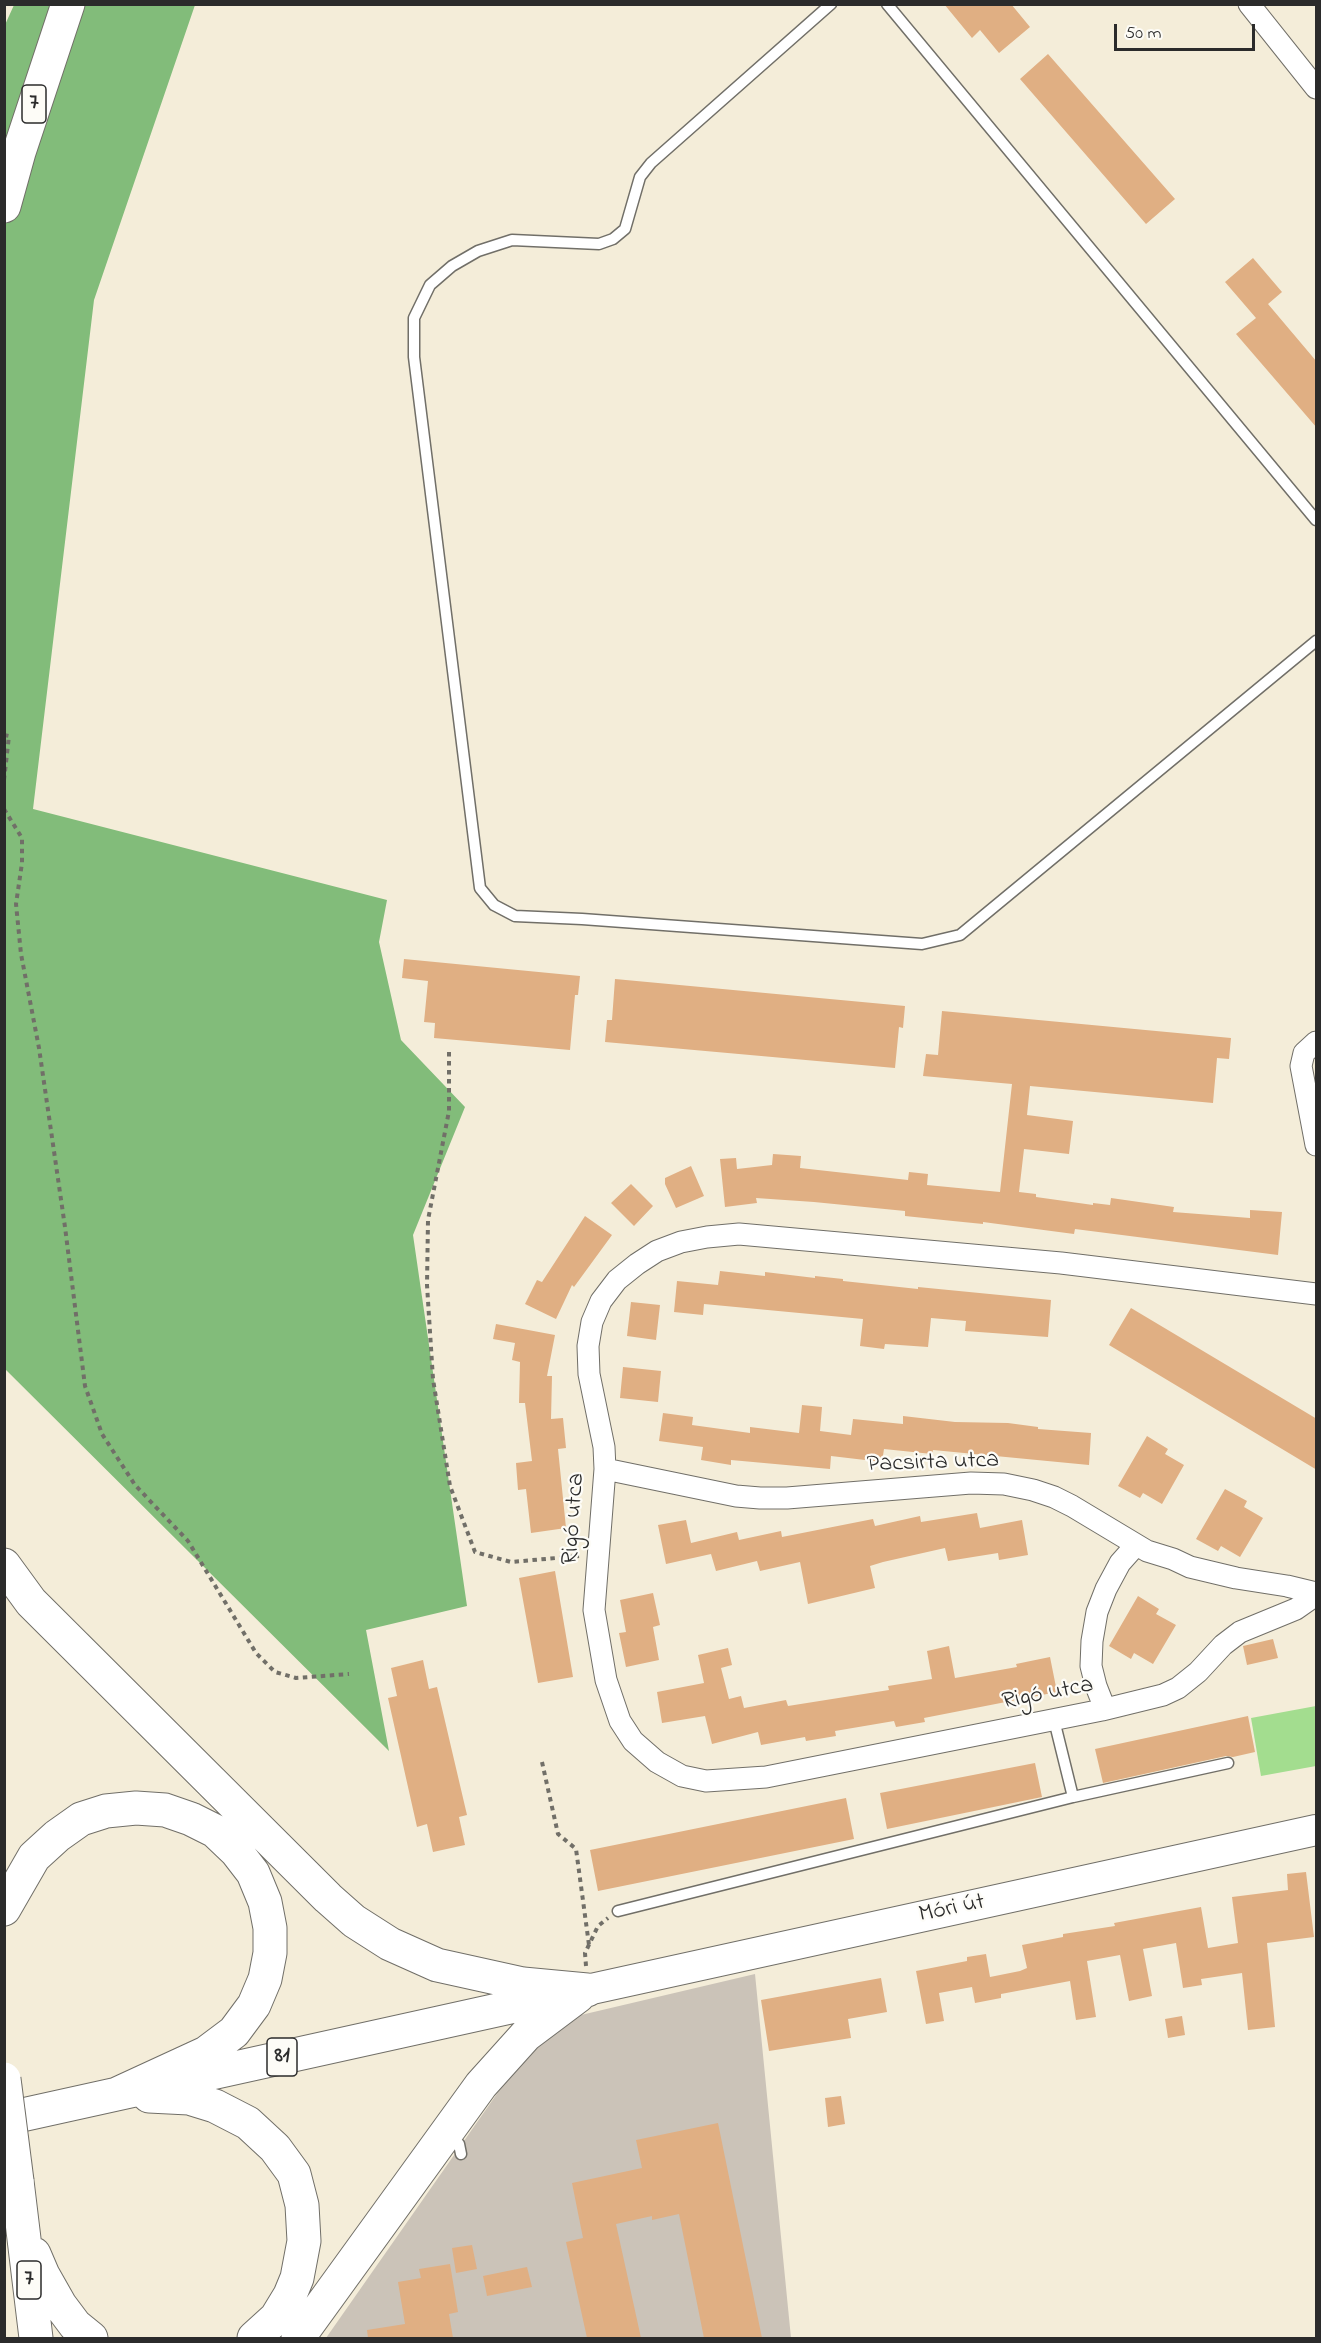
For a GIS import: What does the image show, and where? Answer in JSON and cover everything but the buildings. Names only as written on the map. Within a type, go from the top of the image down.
[{"type":"main road","name":"7","points":[[4,206],[19,152],[68,4]]},
{"type":"main road","points":[[4,1565],[31,1602],[328,1899],[354,1921],[390,1944],[437,1965],[523,1984],[587,1990]]},
{"type":"main road","points":[[4,1910],[34,1857],[57,1836],[81,1819],[106,1811],[136,1808],[165,1810],[191,1819],[215,1831],[236,1851],[253,1873],[265,1902],[270,1928],[270,1953],[265,1979],[254,2005],[234,2032],[206,2053],[117,2094]]},
{"type":"main road","name":"Móri út","points":[[587,1990],[1317,1830]]},
{"type":"main road","points":[[298,2338],[454,2143],[481,2085],[526,2035],[587,1990]]},
{"type":"main road","name":"81","points":[[4,2119],[587,1990]]},
{"type":"main road","name":"7","points":[[4,2079],[36,2338]]},
{"type":"main road","points":[[117,2094],[189,2098],[215,2106],[248,2123],[275,2148],[294,2174],[302,2205],[304,2241],[297,2277],[290,2295],[276,2318],[254,2338]]},
{"type":"main road","points":[[22,2222],[43,2276],[60,2305],[75,2325],[91,2338]]},
{"type":"street","points":[[1249,4],[1317,88]]},
{"type":"street","points":[[1310,1048],[1301,1066],[1317,1145]]},
{"type":"street","name":"Rigó utca","points":[[1317,1294],[1061,1263],[739,1234],[681,1242],[657,1251],[637,1264],[617,1280],[601,1301],[592,1322],[588,1346],[589,1374],[604,1447],[605,1469],[594,1610],[602,1662],[620,1721],[633,1741],[657,1762],[682,1776],[706,1781],[766,1777],[1054,1720],[1163,1695],[1178,1688],[1198,1672],[1223,1645],[1240,1632],[1296,1609],[1317,1594]]},
{"type":"street","name":"Pacsirta utca","points":[[605,1469],[736,1496],[760,1498],[787,1498],[971,1483],[1004,1484],[1054,1497],[1147,1551],[1205,1571],[1317,1594]]},
{"type":"street","points":[[1105,1709],[1091,1666],[1097,1612],[1120,1563],[1136,1545]]},
{"type":"lane","points":[[831,4],[651,163],[640,177],[625,229],[613,239],[599,244],[512,240],[478,251],[452,266],[430,285],[414,318],[414,357],[480,888],[494,905],[515,916],[922,944],[960,935],[1317,641]]},
{"type":"lane","points":[[888,4],[1317,520]]},
{"type":"lane","points":[[1054,1720],[1073,1797]]},
{"type":"lane","points":[[618,1911],[1073,1797],[1228,1763]]},
{"type":"path","points":[[4,735],[9,736],[4,780]]},
{"type":"path","points":[[4,809],[22,838],[22,863],[16,904],[21,954],[46,1092],[85,1386],[102,1434],[135,1485],[188,1541],[256,1653],[274,1672],[296,1678],[349,1674]]},
{"type":"path","points":[[449,1052],[449,1111],[428,1220],[427,1285],[433,1379],[450,1486],[475,1552],[511,1562],[597,1555]]},
{"type":"path","points":[[542,1762],[558,1834],[576,1849],[588,1945]]},
{"type":"path","points":[[587,1990],[585,1953],[588,1945],[597,1926],[618,1911]]},
{"type":"shaded area","points":[[755,1974],[791,2338],[326,2338],[508,2078],[513,2031]]},
{"type":"green space","points":[[14,5],[195,5],[94,300],[33,809],[387,900],[379,942],[401,1040],[465,1107],[413,1235],[467,1606],[366,1630],[389,1751],[5,1369],[4,27]]},
{"type":"green space","points":[[1316,1706],[1316,1766],[1261,1776],[1251,1718]]}]
